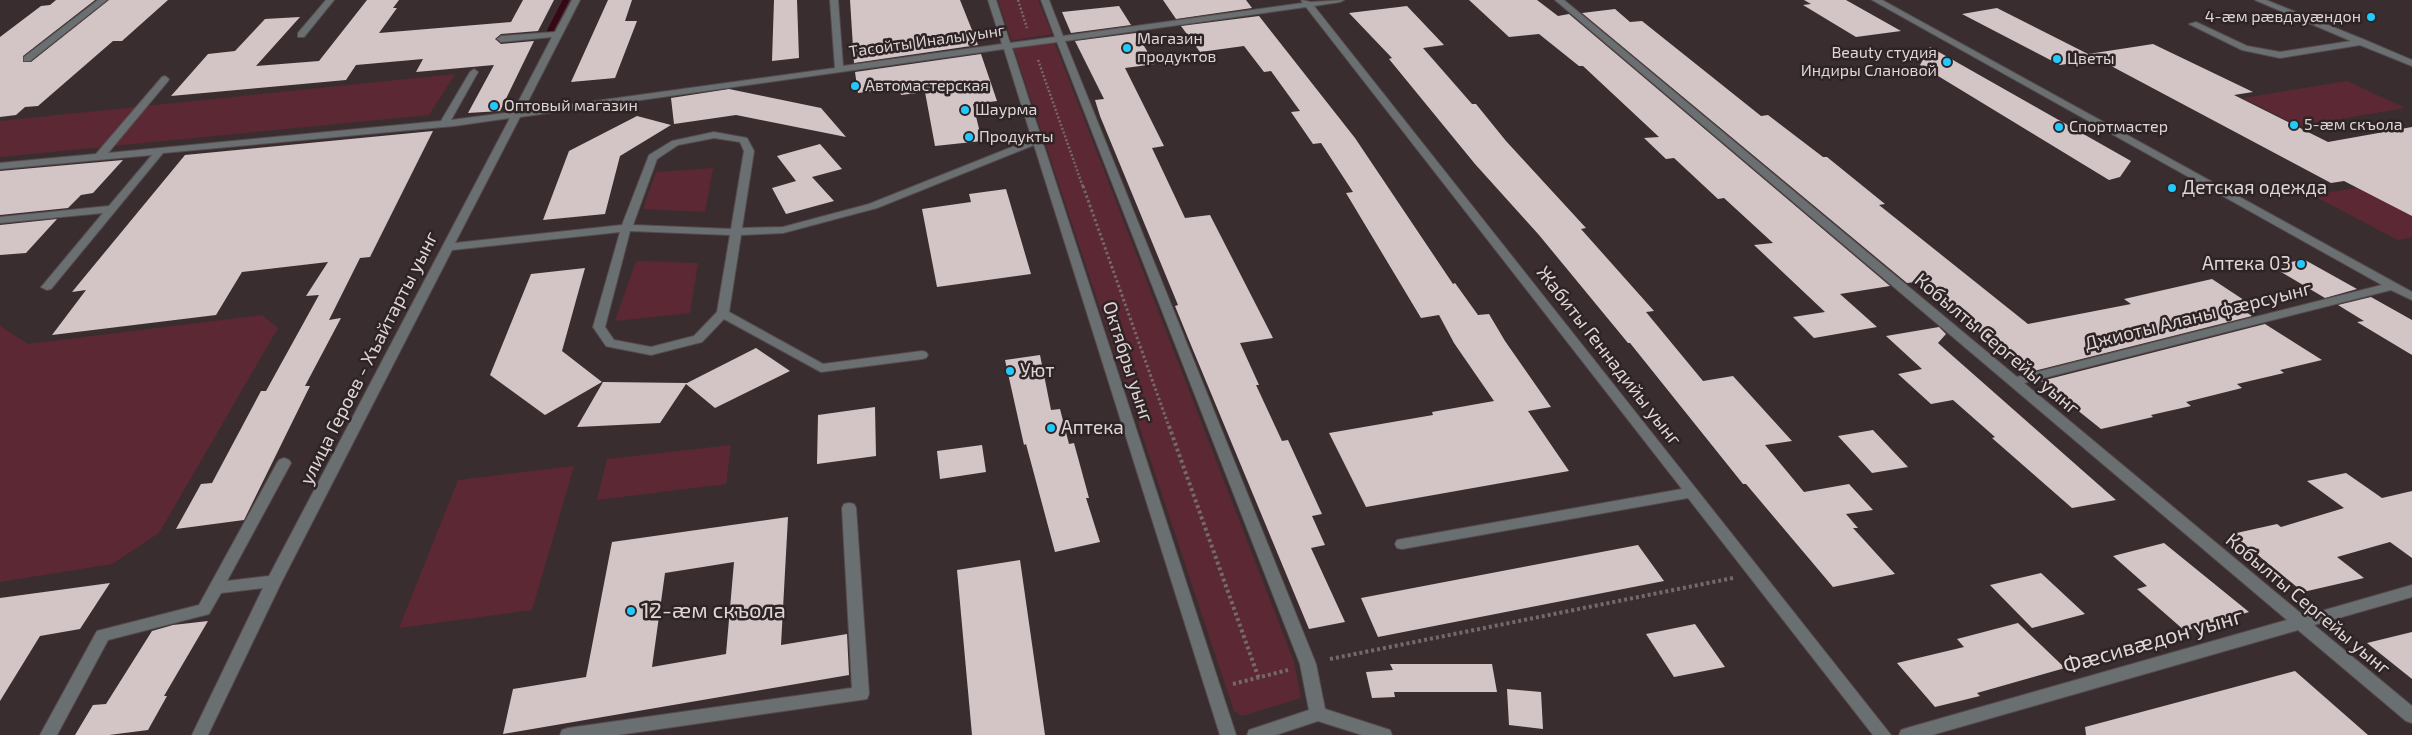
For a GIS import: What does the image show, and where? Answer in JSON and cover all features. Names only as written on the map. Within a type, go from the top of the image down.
[{"type":"street","points":[[27,59],[103,0]]},
{"type":"street","points":[[301,35],[330,0]]},
{"type":"street","name":"улица Героев - Хъайтарты уынг","points":[[200,735],[274,581],[576,0]]},
{"type":"street","points":[[834,0],[839,68]]},
{"type":"street","name":"Октябры уынг","points":[[992,0],[1228,735]]},
{"type":"street","points":[[1045,0],[1308,664],[1318,714]]},
{"type":"street","name":"Тасойты Иналы уынг","points":[[0,166],[444,124],[1306,2],[1340,0]]},
{"type":"street","name":"Кобылты Сергейы уынг","points":[[1559,0],[2412,716]]},
{"type":"street","points":[[1876,0],[2412,297]]},
{"type":"street","points":[[2259,0],[2412,63]]},
{"type":"street","name":"Жабиты Геннадийы уынг","points":[[1306,2],[1883,735]]},
{"type":"street","points":[[2193,24],[2245,48],[2280,55],[2362,42]]},
{"type":"street","points":[[501,39],[559,34]]},
{"type":"street","points":[[444,124],[474,72]]},
{"type":"street","points":[[98,156],[165,79]]},
{"type":"street","points":[[714,135],[744,140],[749,151],[736,232],[723,313],[698,339],[651,351],[610,343],[599,327],[626,228],[653,157],[675,143],[714,135]]},
{"type":"street","points":[[448,247],[626,228],[736,232],[783,230],[873,206],[1037,140]]},
{"type":"street","points":[[47,286],[161,150]]},
{"type":"street","points":[[0,220],[112,209]]},
{"type":"street","name":"Джиоты Аланы фæрсуынг","points":[[2014,382],[2392,286]]},
{"type":"street","points":[[723,313],[821,368],[922,355]]},
{"type":"street","points":[[48,735],[103,635],[204,610],[284,463]]},
{"type":"street","points":[[1402,544],[1692,492]]},
{"type":"street","points":[[568,735],[861,694],[849,508]]},
{"type":"street","points":[[217,588],[274,581]]},
{"type":"street","name":"Фæсивæдон уынг","points":[[1907,735],[2412,591]]},
{"type":"street","points":[[1256,735],[1277,731],[1318,714],[1384,735]]},
{"type":"path","points":[[1018,0],[1029,32]]},
{"type":"path","points":[[1035,52],[1260,679]]},
{"type":"path","points":[[1213,688],[1260,679],[1308,664],[1756,573]]},
{"type":"shaded area","points":[[998,0],[1038,0],[1052,34],[1011,39]]},
{"type":"shaded area","points":[[1055,44],[1294,662],[1301,698],[1242,716],[1234,711],[1014,49]]},
{"type":"shaded area","points":[[455,74],[429,115],[0,157],[0,121]]},
{"type":"shaded area","points":[[2347,81],[2405,108],[2299,126],[2243,98]]},
{"type":"shaded area","points":[[713,168],[705,212],[643,209],[656,172]]},
{"type":"shaded area","points":[[2412,179],[2412,237],[2398,240],[2312,195]]},
{"type":"shaded area","points":[[636,261],[698,263],[690,313],[615,321]]},
{"type":"shaded area","points":[[262,315],[278,328],[159,533],[112,564],[0,582],[0,326],[28,344]]},
{"type":"shaded area","points":[[731,445],[726,484],[597,500],[607,459]]},
{"type":"shaded area","points":[[574,466],[532,610],[399,628],[458,480]]},
{"type":"building","points":[[56,0],[95,0],[23,56],[23,62],[31,62],[109,0],[168,0],[122,41],[113,41],[38,106],[25,107],[16,115],[0,117],[0,37],[41,6],[50,5]]},
{"type":"building","points":[[367,0],[399,0],[393,8],[397,8],[379,33],[511,22],[523,0],[554,0],[538,31],[501,34],[495,39],[501,44],[534,41],[500,111],[468,113],[494,65],[416,72],[423,59],[356,65],[346,80],[171,96],[208,54],[235,51],[265,19],[300,17],[256,66],[319,61]]},
{"type":"building","points":[[608,0],[632,0],[625,21],[637,21],[615,78],[571,82]]},
{"type":"building","points":[[774,0],[797,0],[799,58],[772,61]]},
{"type":"building","points":[[850,0],[960,0],[978,45],[854,63]]},
{"type":"building","points":[[1163,0],[1246,0],[1252,8],[1176,19]]},
{"type":"building","points":[[1469,0],[1537,0],[1558,16],[1569,14],[1890,286],[1840,294],[1877,327],[1814,338],[1793,317],[1825,312],[1754,245],[1773,243],[1724,198],[1718,199],[1674,158],[1666,159],[1644,138],[1659,137],[1583,66],[1579,66],[1539,34],[1509,37]]},
{"type":"building","points":[[1804,0],[1846,0],[1901,31],[1856,37],[1803,5],[1811,4]]},
{"type":"building","points":[[1119,6],[1131,25],[1071,33],[1062,12]]},
{"type":"building","points":[[1407,6],[1444,45],[1423,48],[1472,104],[1476,104],[1506,141],[1586,228],[1581,229],[1654,311],[1646,312],[1703,381],[1733,376],[1792,441],[1765,445],[1804,492],[1849,484],[1873,510],[1846,514],[1858,528],[1853,528],[1895,574],[1833,587],[1746,484],[1743,484],[1630,343],[1628,343],[1539,235],[1475,164],[1389,59],[1392,58],[1349,13]]},
{"type":"building","points":[[1997,8],[2088,54],[2153,44],[2253,92],[2234,95],[2328,142],[2412,127],[2412,216],[2344,181],[2331,183],[2098,59],[2060,65],[1962,14]]},
{"type":"building","points":[[1615,9],[1630,22],[1642,21],[1761,116],[1768,115],[1823,157],[1827,157],[1885,204],[1879,205],[2028,324],[2131,304],[2124,299],[2212,279],[2253,306],[2240,308],[2252,316],[2030,372],[1968,323],[1974,322],[1923,281],[1907,283],[1582,13]]},
{"type":"building","points":[[1259,16],[1355,138],[1453,284],[1455,283],[1478,315],[1489,314],[1505,341],[1551,407],[1528,411],[1569,471],[1366,507],[1329,433],[1433,415],[1432,412],[1494,401],[1454,343],[1439,315],[1421,318],[1346,193],[1353,192],[1321,143],[1313,144],[1291,112],[1300,111],[1271,71],[1264,72],[1244,46],[1200,52],[1181,26]]},
{"type":"building","points":[[1136,33],[1155,64],[1125,68],[1164,146],[1152,148],[1185,218],[1210,215],[1273,338],[1240,343],[1259,385],[1256,385],[1282,441],[1288,440],[1322,514],[1312,516],[1325,545],[1311,548],[1345,622],[1309,629],[1188,338],[1175,306],[1178,305],[1100,116],[1095,100],[1104,99],[1075,41]]},
{"type":"building","points":[[1930,47],[2131,161],[2120,177],[2109,180],[1920,65]]},
{"type":"building","points":[[981,54],[997,101],[973,104],[982,141],[935,146],[925,92],[901,95],[899,87],[858,93],[855,72]]},
{"type":"building","points":[[729,89],[821,108],[846,137],[736,115],[674,124],[671,98]]},
{"type":"building","points":[[637,116],[671,125],[620,156],[605,214],[543,220],[569,151]]},
{"type":"building","points":[[433,131],[370,257],[360,258],[329,320],[341,318],[305,386],[310,386],[244,520],[176,529],[201,484],[212,483],[261,391],[266,391],[319,295],[306,296],[328,262],[242,272],[216,315],[52,335],[86,290],[72,292],[185,155]]},
{"type":"building","points":[[820,144],[842,169],[812,177],[834,201],[786,214],[772,188],[796,181],[777,156]]},
{"type":"building","points":[[123,160],[93,193],[81,195],[68,208],[0,215],[0,171]]},
{"type":"building","points":[[1006,189],[1031,274],[937,287],[922,209],[971,202],[969,194]]},
{"type":"building","points":[[57,219],[26,253],[0,255],[0,225]]},
{"type":"building","points":[[2305,260],[2357,289],[2325,298],[2271,266]]},
{"type":"building","points":[[585,268],[562,351],[602,382],[545,415],[490,375],[531,274]]},
{"type":"building","points":[[2371,297],[2412,320],[2412,355],[2357,322],[2364,321],[2338,305]]},
{"type":"building","points":[[2265,324],[2322,360],[2280,370],[2284,373],[2237,384],[2242,388],[2186,402],[2191,406],[2101,429],[2041,381]]},
{"type":"building","points":[[1939,327],[1946,334],[1938,343],[2116,500],[2072,508],[1992,438],[1995,437],[1953,400],[1931,404],[1898,374],[1922,369],[1886,336]]},
{"type":"building","points":[[756,348],[790,371],[715,408],[686,384],[660,423],[577,427],[603,382],[687,383]]},
{"type":"building","points":[[1040,355],[1051,410],[1060,409],[1069,444],[1074,443],[1089,498],[1086,498],[1100,542],[1055,552],[1026,444],[1024,445],[1005,360]]},
{"type":"building","points":[[875,407],[876,456],[817,464],[818,415]]},
{"type":"building","points":[[1873,430],[1908,467],[1872,473],[1838,436]]},
{"type":"building","points":[[982,445],[986,472],[940,479],[937,451]]},
{"type":"building","points":[[2346,473],[2382,498],[2412,491],[2412,558],[2390,542],[2337,557],[2364,578],[2303,592],[2232,534],[2277,524],[2281,527],[2344,508],[2307,481]]},
{"type":"building","points":[[788,517],[781,645],[847,634],[849,675],[503,734],[513,689],[586,677],[612,542]],"holes":[[[734,562],[726,654],[652,667],[665,573]]]},
{"type":"building","points":[[2164,543],[2249,612],[2185,631],[2137,589],[2147,586],[2113,556]]},
{"type":"building","points":[[1638,545],[1664,581],[1378,637],[1361,598]]},
{"type":"building","points":[[1020,560],[1045,735],[972,735],[957,570]]},
{"type":"building","points":[[2041,573],[2085,614],[2032,628],[1990,585]]},
{"type":"building","points":[[110,583],[80,629],[40,636],[0,701],[0,598]]},
{"type":"building","points":[[208,621],[164,696],[167,696],[148,730],[109,735],[75,735],[93,705],[106,704],[152,631],[173,625]]},
{"type":"building","points":[[2018,623],[2065,668],[1977,693],[1980,696],[1935,707],[1897,663],[1964,647],[1957,639]]},
{"type":"building","points":[[1695,624],[1725,667],[1674,677],[1646,634]]},
{"type":"building","points":[[2412,632],[2412,679],[2367,643]]},
{"type":"building","points":[[1390,664],[1492,664],[1497,692],[1394,692],[1395,697],[1372,698],[1366,672],[1393,670]]},
{"type":"building","points":[[2295,671],[2368,735],[2086,735],[2085,727]]},
{"type":"building","points":[[1507,689],[1541,692],[1543,729],[1509,725]]},
{"type":"waterway","points":[[550,31],[566,0]]},
{"type":"place","name":"4-æм рӕвдауӕндон","points":[[2371,17]]},
{"type":"place","name":"Магазин продуктов","points":[[1127,48]]},
{"type":"place","name":"Цветы","points":[[2057,59]]},
{"type":"place","name":"Beauty студия Индиры Слановой","points":[[1947,62]]},
{"type":"place","name":"Автомастерская","points":[[855,86]]},
{"type":"place","name":"Оптовый магазин","points":[[494,106]]},
{"type":"place","name":"Шаурма","points":[[965,110]]},
{"type":"place","name":"5-æм скъола","points":[[2294,125]]},
{"type":"place","name":"Спортмастер","points":[[2059,127]]},
{"type":"place","name":"Продукты","points":[[969,137]]},
{"type":"place","name":"Детская одежда","points":[[2172,188]]},
{"type":"place","name":"Аптека 03","points":[[2301,264]]},
{"type":"place","name":"Уют","points":[[1010,371]]},
{"type":"place","name":"Аптека","points":[[1051,428]]},
{"type":"place","name":"12-æм скъола","points":[[631,611]]}]
